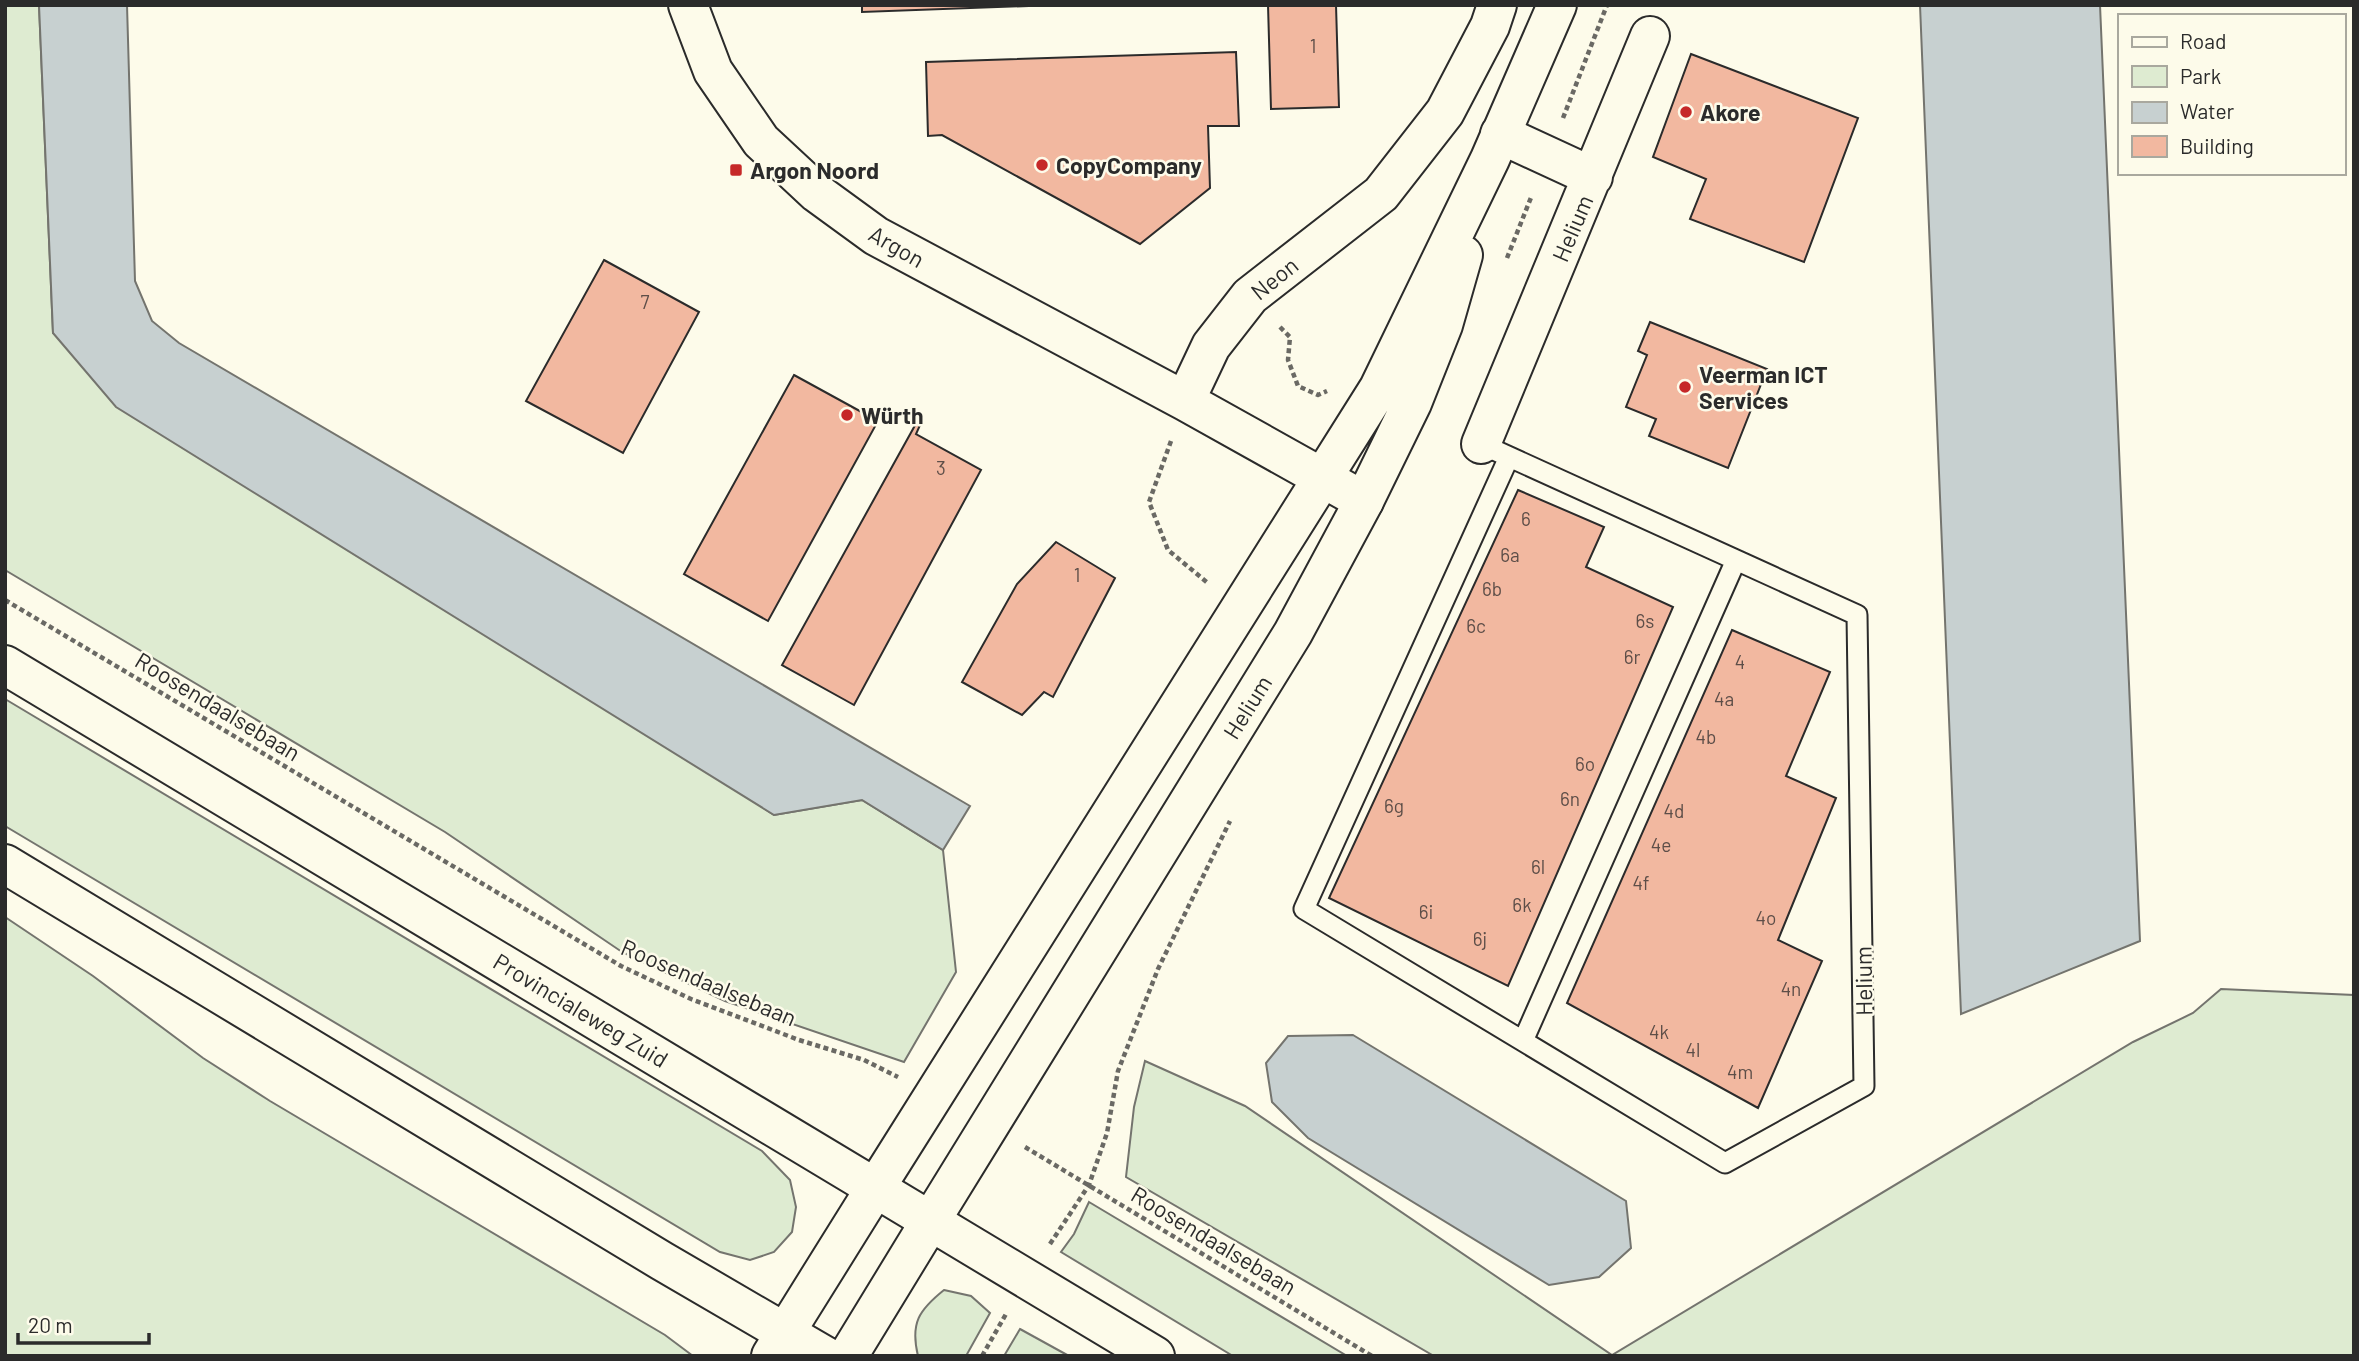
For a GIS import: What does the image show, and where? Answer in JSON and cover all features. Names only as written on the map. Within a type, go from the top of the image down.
[{"type":"street","name":"Argon","points":[[688,5],[713,71],[754,131],[761,141],[817,193],[876,236],[1185,401]]},
{"type":"street","name":"Neon","points":[[1185,401],[1210,346],[1250,296],[1381,194],[1445,112],[1490,26],[1497,5]]},
{"type":"street","name":"Helium","points":[[778,1344],[1379,388],[1495,146],[1557,5]]},
{"type":"street","name":"Helium","points":[[1495,451],[1593,177],[1650,36]]},
{"type":"street","name":"Helium","points":[[1495,146],[1593,177]]},
{"type":"street","name":"Helium","points":[[848,1356],[1293,633],[1364,501],[1412,403],[1443,325],[1495,146]]},
{"type":"street","points":[[1185,401],[1364,501]]},
{"type":"street","name":"Provincialeweg Zuid","points":[[5,665],[1155,1356]]},
{"type":"street","points":[[5,864],[778,1344],[825,1356]]},
{"type":"lane","name":"Helium","points":[[1495,451],[1857,615],[1864,1086],[1725,1163],[1304,909],[1495,451]]},
{"type":"lane","points":[[1523,1041],[1736,560]]},
{"type":"path","points":[[1250,296],[1290,337],[1288,359],[1298,386],[1318,395],[1354,380],[1379,388]]},
{"type":"path","points":[[1185,401],[1149,502],[1168,551],[1198,577],[1244,605]]},
{"type":"path","name":"Roosendaalsebaan","points":[[5,600],[621,965],[691,999],[799,1040],[864,1060],[934,1095]]},
{"type":"path","name":"Roosendaalsebaan","points":[[990,1126],[1372,1356]]},
{"type":"green space","points":[[5,5],[39,5],[53,333],[774,815],[862,800],[943,850],[956,972],[904,1062],[725,1001],[622,952],[445,832],[5,570]]},
{"type":"green space","points":[[5,699],[762,1151],[790,1180],[796,1207],[792,1232],[774,1252],[750,1260],[720,1252],[5,826]]},
{"type":"green space","points":[[5,917],[93,976],[203,1058],[270,1101],[665,1335],[693,1356],[5,1356]]},
{"type":"green space","points":[[2221,989],[2354,995],[2354,1356],[1434,1356],[1126,1177],[1134,1107],[1145,1061],[1245,1106],[1612,1355],[2133,1042],[2193,1013]]},
{"type":"green space","points":[[1089,1202],[1347,1356],[1233,1356],[1061,1252],[1074,1234]]},
{"type":"green space","points":[[944,1290],[971,1296],[990,1313],[966,1356],[918,1356],[915,1335],[919,1318],[928,1304]]},
{"type":"green space","points":[[1020,1329],[1069,1356],[1004,1356]]},
{"type":"water","points":[[39,5],[127,5],[135,281],[152,321],[179,343],[970,806],[943,850],[862,800],[774,815],[116,407],[53,333]]},
{"type":"water","points":[[1920,5],[2100,5],[2140,941],[1961,1014]]},
{"type":"water","points":[[1353,1035],[1626,1201],[1631,1248],[1599,1277],[1549,1285],[1308,1138],[1272,1102],[1266,1063],[1288,1036]]},
{"type":"building","points":[[862,5],[1055,5],[862,12]]},
{"type":"building","points":[[1268,5],[1336,5],[1339,107],[1271,109]]},
{"type":"building","points":[[1236,52],[1239,126],[1208,126],[1210,188],[1140,244],[942,135],[928,136],[926,62]]},
{"type":"building","points":[[1691,54],[1858,118],[1804,262],[1690,219],[1706,179],[1653,157]]},
{"type":"building","points":[[604,260],[699,312],[623,453],[526,401]]},
{"type":"building","points":[[1650,322],[1767,369],[1728,468],[1649,436],[1656,419],[1626,407],[1647,355],[1638,351]]},
{"type":"building","points":[[794,375],[878,421],[768,621],[684,574]]},
{"type":"building","points":[[918,420],[921,423],[916,434],[981,470],[854,705],[782,665]]},
{"type":"building","points":[[1518,490],[1604,527],[1586,567],[1673,607],[1508,986],[1329,898]]},
{"type":"building","points":[[1056,542],[1115,578],[1053,697],[1044,692],[1022,715],[962,682],[1017,584]]},
{"type":"building","points":[[1732,630],[1830,672],[1786,776],[1836,798],[1778,940],[1822,961],[1758,1108],[1567,1003]]},
{"type":"place","name":"Akore","points":[[1686,112]]},
{"type":"place","name":"CopyCompany","points":[[1042,165]]},
{"type":"place","name":"Argon Noord","points":[[736,170]]},
{"type":"place","name":"Veerman ICT Services","points":[[1685,387]]},
{"type":"place","name":"Würth","points":[[847,415]]}]
